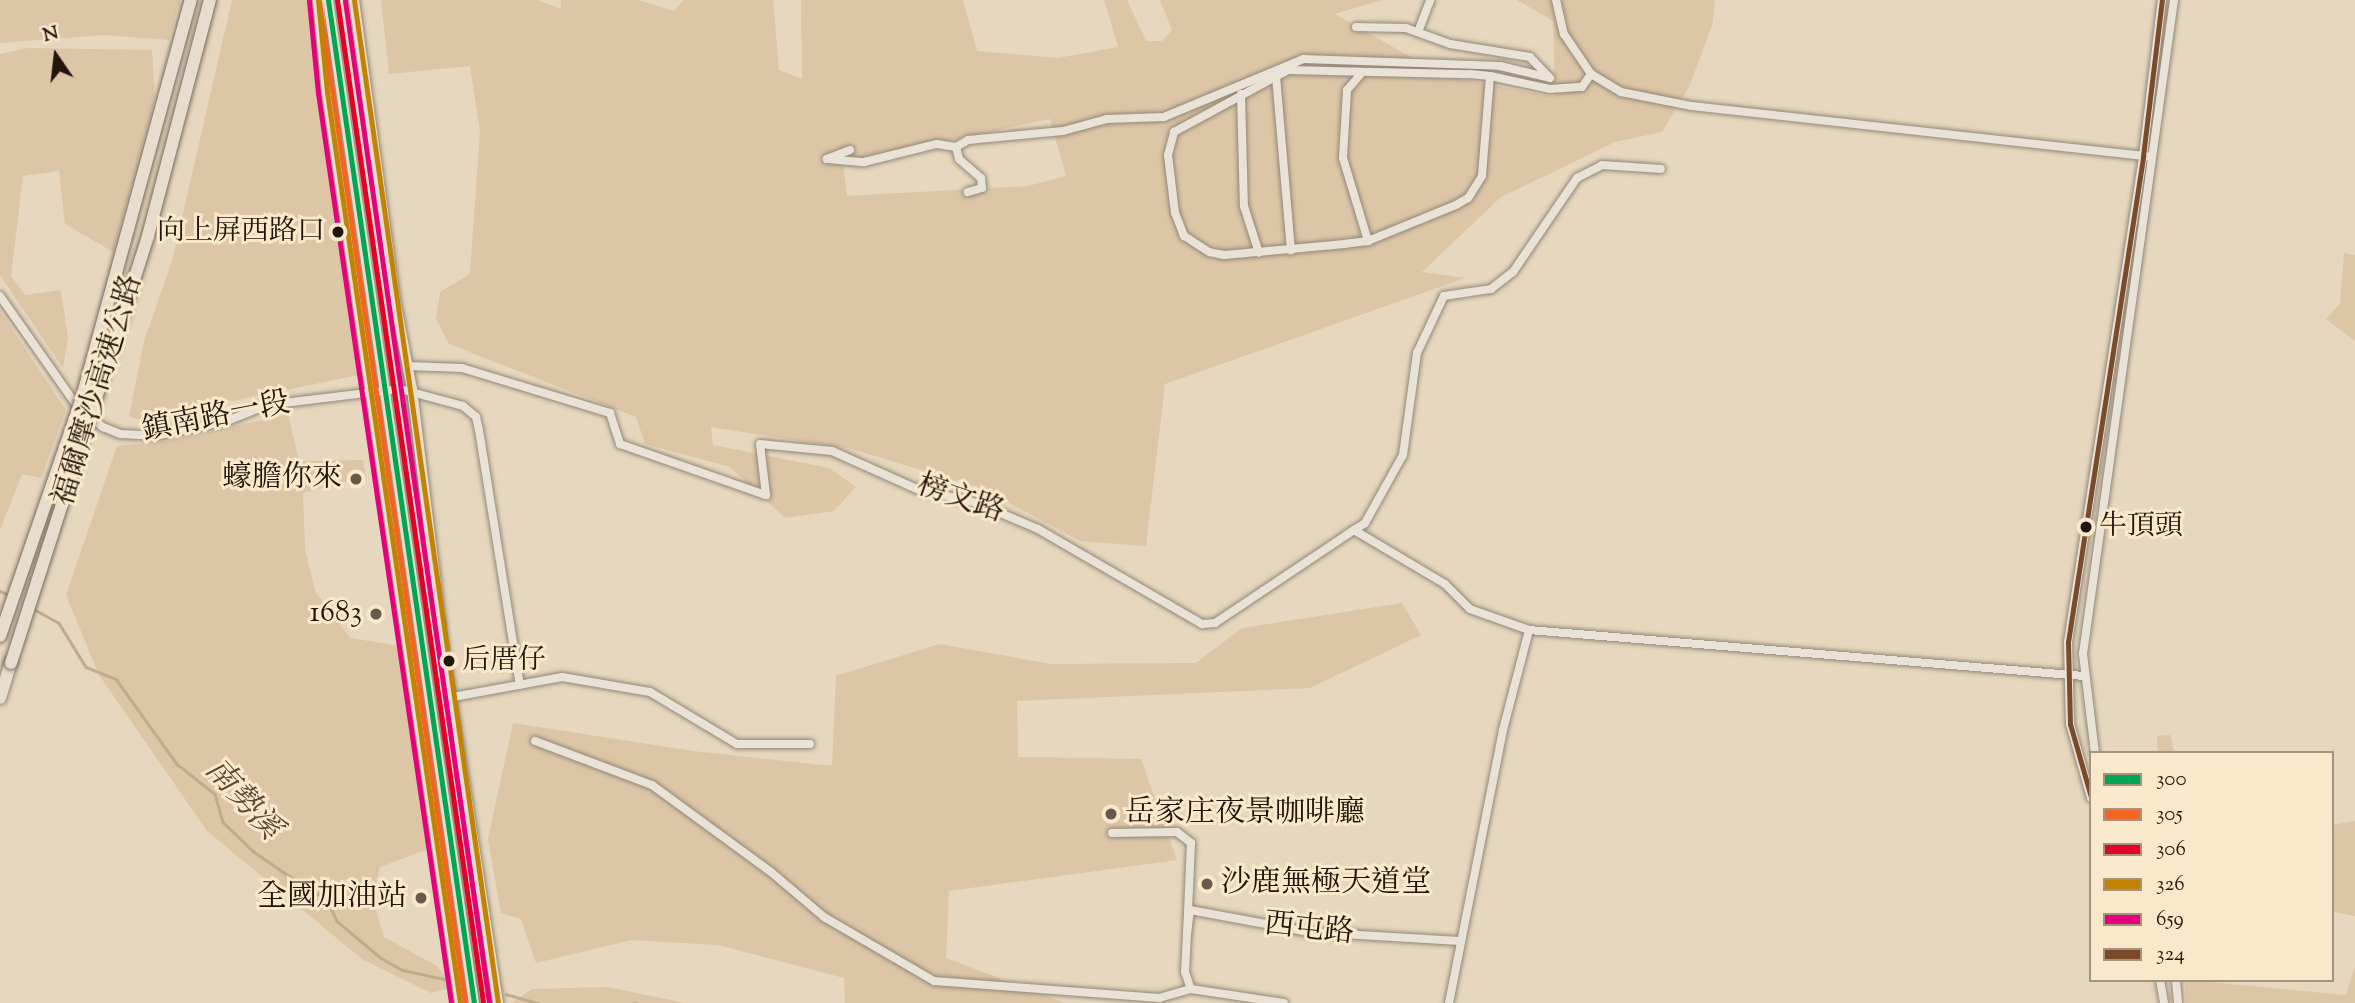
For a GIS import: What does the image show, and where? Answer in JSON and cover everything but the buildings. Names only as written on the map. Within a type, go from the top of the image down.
[{"type":"highway","name":"福爾摩沙高速公路","points":[[0,636],[81,401],[191,0]]},
{"type":"highway","name":"福爾摩沙高速公路","points":[[0,698],[148,236],[210,0]]},
{"type":"main road","points":[[318,0],[327,92],[373,392],[460,1003]]},
{"type":"main road","points":[[328,0],[474,1003]]},
{"type":"main road","points":[[342,0],[400,389],[486,1003]]},
{"type":"main road","points":[[354,0],[412,389],[453,697],[498,1003]]},
{"type":"street","points":[[1418,32],[1430,0]]},
{"type":"street","points":[[1556,0],[1564,34],[1591,74],[1621,92],[1691,106],[2155,157]]},
{"type":"street","points":[[2089,791],[2070,723],[2067,676],[2073,601],[2143,156],[2162,0]]},
{"type":"street","points":[[2095,751],[2084,676],[2128,319],[2155,157],[2174,0]]},
{"type":"street","points":[[850,150],[827,159],[864,163],[937,144],[956,147],[968,140],[1063,131],[1107,118],[1164,117],[1303,59],[1500,66],[1550,78],[1530,57],[1450,44],[1418,32],[1356,27]]},
{"type":"street","points":[[1490,76],[1485,162],[1478,186],[1456,205],[1368,240],[1291,250],[1224,255],[1198,246],[1184,236],[1173,199],[1168,155],[1174,132],[1276,76],[1313,69],[1360,75],[1490,76],[1549,89],[1582,87],[1591,74]]},
{"type":"street","points":[[1360,75],[1347,90],[1343,158],[1368,240]]},
{"type":"street","points":[[1276,76],[1291,250]]},
{"type":"street","points":[[1241,94],[1244,206],[1259,253]]},
{"type":"street","points":[[956,147],[959,159],[981,178],[982,188],[968,192]]},
{"type":"street","points":[[1661,169],[1602,165],[1577,178],[1513,272],[1491,289],[1444,296],[1417,353],[1403,455],[1365,523],[1354,530],[1445,584],[1470,609],[1529,629],[2084,676]]},
{"type":"street","name":"鎮南路一段","points":[[0,296],[75,403],[103,427],[120,434],[155,436],[227,421],[267,405],[400,389],[412,389],[463,406],[476,417],[520,685]]},
{"type":"street","name":"榜文路","points":[[408,366],[462,368],[610,413],[621,444],[766,495],[760,444],[832,451],[917,489],[977,503],[1038,529],[1202,624],[1215,623],[1354,530]]},
{"type":"street","points":[[1449,1003],[1503,730],[1529,629]]},
{"type":"street","points":[[453,697],[562,677],[650,692],[737,744],[810,744]]},
{"type":"street","points":[[535,741],[652,785],[771,872],[824,917],[934,981],[1159,998],[1191,989],[1284,1003]]},
{"type":"street","points":[[1112,832],[1177,832],[1191,843],[1185,972],[1191,989]]},
{"type":"street","name":"西屯路","points":[[1186,934],[1190,910],[1309,932],[1460,941]]},
{"type":"street","points":[[2160,982],[2164,1003]]},
{"type":"street","points":[[2176,982],[2178,1003]]},
{"type":"shaded area","points":[[0,0],[180,0],[169,40],[104,35],[0,43]]},
{"type":"shaded area","points":[[232,0],[307,0],[359,375],[138,420],[129,416],[144,341],[172,261]]},
{"type":"shaded area","points":[[381,0],[538,0],[561,9],[561,0],[638,0],[674,11],[684,0],[773,0],[779,70],[802,79],[801,0],[963,0],[977,51],[1058,58],[1118,47],[1104,0],[1127,0],[1146,41],[1162,41],[1172,30],[1160,0],[1382,0],[1335,14],[1444,76],[1555,97],[1553,21],[1517,0],[1715,0],[1712,26],[1689,87],[1662,132],[1615,142],[1501,197],[1422,272],[1465,278],[1165,384],[1146,546],[1080,541],[983,489],[852,449],[711,427],[713,445],[829,468],[856,487],[834,511],[785,518],[730,467],[645,444],[636,417],[449,344],[436,319],[440,292],[470,274],[480,131],[470,66],[389,74]],"holes":[[[1050,119],[1066,176],[1028,186],[847,196],[843,163]]]},
{"type":"shaded area","points":[[28,48],[152,50],[155,97],[113,252],[65,224],[59,171],[23,176],[11,276],[25,295],[61,290],[68,338],[63,368],[0,275],[0,54]]},
{"type":"shaded area","points":[[2344,253],[2355,255],[2355,341],[2326,319],[2340,304]]},
{"type":"shaded area","points":[[0,311],[66,410],[41,478],[22,474],[0,530]]},
{"type":"shaded area","points":[[288,414],[299,461],[363,460],[366,476],[303,493],[305,549],[315,591],[350,638],[400,646],[429,849],[380,867],[372,898],[384,937],[437,966],[453,987],[431,993],[362,959],[207,831],[99,675],[66,595],[117,446],[169,441]]},
{"type":"shaded area","points":[[1402,603],[1421,635],[1310,688],[1017,701],[1018,757],[1141,759],[1177,860],[949,891],[946,958],[1065,1003],[845,1003],[844,978],[718,945],[631,940],[536,963],[521,919],[501,913],[488,839],[513,723],[693,751],[832,766],[836,676],[939,644],[1052,664],[1196,663],[1242,628]]},
{"type":"shaded area","points":[[2170,735],[2174,751],[2158,751],[2157,736]]},
{"type":"shaded area","points":[[2355,821],[2355,916],[2334,910],[2334,825]]},
{"type":"shaded area","points":[[2355,965],[2355,1003],[2186,1003],[2185,982],[2206,982],[2346,995]]},
{"type":"shaded area","points":[[607,987],[685,1003],[511,1003],[532,989]]},
{"type":"waterway","name":"南勢溪","points":[[0,591],[11,596]]},
{"type":"waterway","name":"南勢溪","points":[[32,608],[59,623],[86,667],[116,679],[177,764],[215,794],[223,822],[253,851],[315,894],[325,895],[337,921],[381,958],[403,970],[444,979]]},
{"type":"waterway","name":"南勢溪","points":[[506,994],[538,1003]]},
{"type":"transit line","name":"326","points":[[318,0],[327,92],[460,1003]]},
{"type":"transit line","name":"300","points":[[328,0],[474,1003]]},
{"type":"transit line","name":"306","points":[[337,0],[483,1002]]},
{"type":"transit line","name":"326","points":[[354,0],[498,1003]]},
{"type":"transit line","name":"324","points":[[2089,790],[2070,724],[2068,642],[2143,156],[2162,0]]},
{"type":"transit line","name":"659","points":[[309,1],[318,93],[451,1003]]},
{"type":"transit line","name":"305","points":[[319,1],[465,1003]]},
{"type":"transit line","name":"659","points":[[345,1],[489,1003]]},
{"type":"place","name":"向上屏西路口","points":[[338,232]]},
{"type":"place","name":"蠔膽你來","points":[[356,479]]},
{"type":"place","name":"牛頂頭","points":[[2086,527]]},
{"type":"place","name":"1683","points":[[376,614]]},
{"type":"place","name":"后厝仔","points":[[449,661]]},
{"type":"place","name":"岳家庄夜景咖啡廳","points":[[1111,814]]},
{"type":"place","name":"沙鹿無極天道堂","points":[[1207,884]]},
{"type":"place","name":"全國加油站","points":[[421,898]]}]
